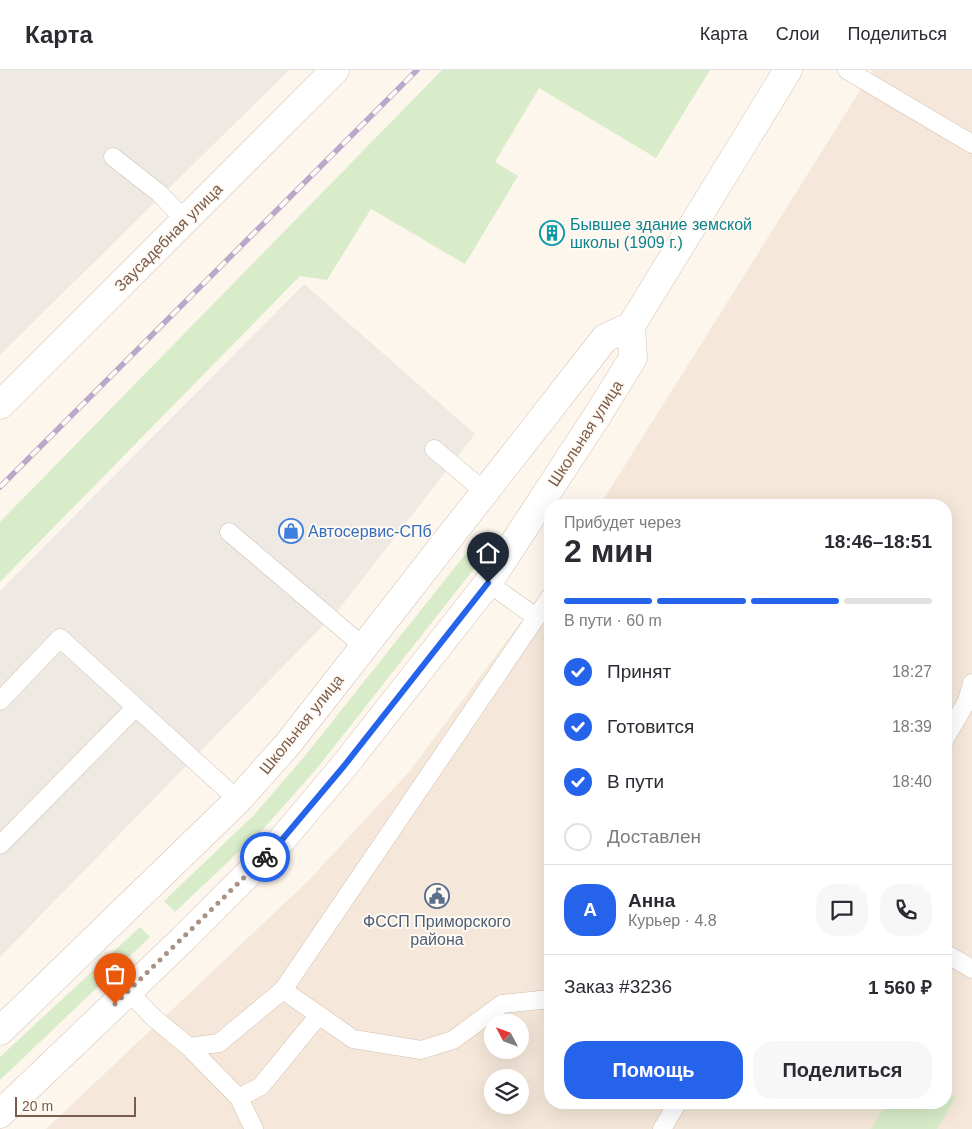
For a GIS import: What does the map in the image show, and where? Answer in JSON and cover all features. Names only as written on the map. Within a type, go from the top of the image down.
[{"type":"street","name":"Заусадебная улица","points":[[0,405],[335,70]]},
{"type":"street","points":[[631,326],[788,70]]},
{"type":"street","name":"Школьная улица","points":[[0,1031],[238,800],[288,744],[605,338],[631,326],[633,358],[600,413],[488,583],[344,766],[280,842],[0,1114]]},
{"type":"lane","points":[[847,70],[972,144]]},
{"type":"lane","points":[[113,157],[159,193],[185,220]]},
{"type":"lane","points":[[434,450],[485,492]]},
{"type":"lane","points":[[229,532],[363,646]]},
{"type":"lane","points":[[488,583],[536,617]]},
{"type":"lane","points":[[189,1048],[220,1043],[283,990],[544,606]]},
{"type":"lane","points":[[0,702],[60,638],[238,800]]},
{"type":"lane","points":[[952,728],[969,702],[972,684]]},
{"type":"lane","points":[[0,845],[136,707]]},
{"type":"lane","points":[[952,956],[970,965]]},
{"type":"lane","points":[[283,990],[353,1039],[421,1050],[453,1040],[502,1004],[544,1000]]},
{"type":"lane","points":[[128,991],[239,1098],[254,1129]]},
{"type":"lane","points":[[239,1098],[261,1086],[319,1015]]},
{"type":"lane","points":[[662,1129],[674,1109]]},
{"type":"shaded area","points":[[0,70],[289,70],[0,355]]},
{"type":"shaded area","points":[[873,70],[972,70],[972,1129],[46,1129],[308,881],[409,772],[544,591],[544,1109],[952,1109],[952,499],[604,499]]},
{"type":"shaded area","points":[[304,284],[475,434],[339,609],[0,957],[0,591]]},
{"type":"green space","points":[[442,70],[710,70],[656,158],[539,88],[495,162],[518,176],[465,264],[371,209],[327,280],[300,276],[0,582],[0,522]]},
{"type":"green space","points":[[485,541],[488,545],[488,551],[318,767],[265,827],[175,912],[164,901],[254,815],[304,757],[475,542]]},
{"type":"green space","points":[[140,927],[150,937],[0,1080],[0,1057]]},
{"type":"green space","points":[[952,1094],[956,1097],[952,1104]]},
{"type":"green space","points":[[883,1109],[949,1109],[937,1129],[871,1129]]},
{"type":"railway","points":[[0,487],[417,70]]},
{"type":"way so far","points":[[115,1004],[265,857]]},
{"type":"place","name":"Бывшее здание земской школы (1909 г.)","points":[[552,233]]},
{"type":"place","name":"Автосервис-СПб","points":[[291,531]]},
{"type":"place","name":"ФССП Приморского района","points":[[437,896]]},
{"type":"route","points":[[265,857],[344,766],[488,583]]}]
